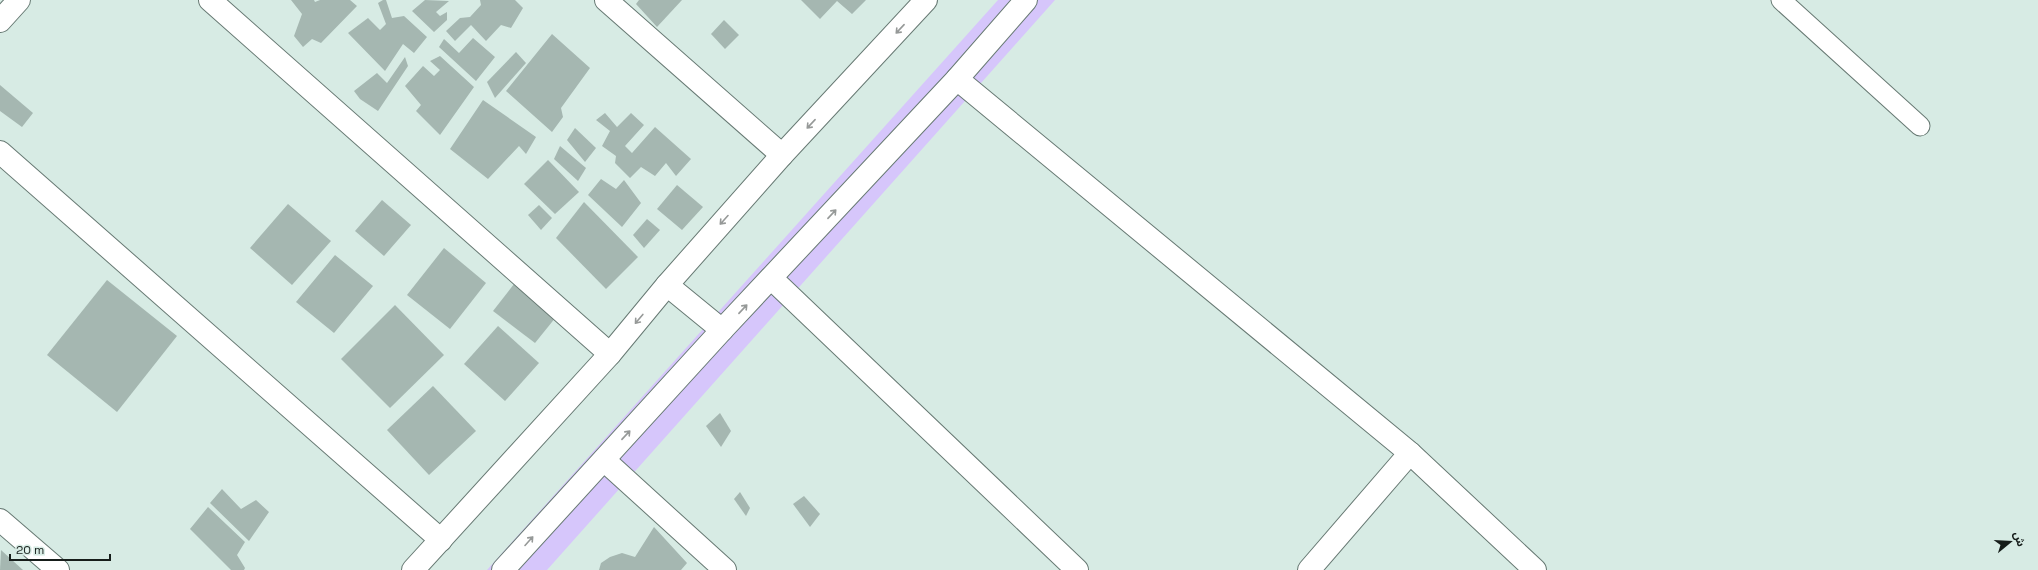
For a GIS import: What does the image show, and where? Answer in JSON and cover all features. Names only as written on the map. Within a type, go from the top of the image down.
[{"type":"street","points":[[0,21],[19,0]]},
{"type":"street","points":[[210,0],[610,354]]},
{"type":"street","points":[[606,0],[782,155]]},
{"type":"street","points":[[413,570],[610,354],[667,285],[782,155],[926,0]]},
{"type":"street","points":[[503,570],[722,330],[957,79],[1026,0]]},
{"type":"street","points":[[957,79],[1410,452],[1535,570]]},
{"type":"street","points":[[0,152],[441,540]]},
{"type":"street","points":[[771,278],[1077,570]]},
{"type":"street","points":[[667,285],[722,330]]},
{"type":"street","points":[[1309,570],[1410,452]]},
{"type":"street","points":[[604,460],[725,570]]},
{"type":"street","points":[[0,520],[55,569]]},
{"type":"lane","points":[[1781,0],[1920,126]]},
{"type":"shaded area","points":[[998,0],[1055,0],[547,570],[487,570]]},
{"type":"building","points":[[291,0],[314,0],[315,2],[320,0],[350,0],[357,6],[321,43],[312,39],[303,47],[294,36],[302,14]]},
{"type":"building","points":[[386,0],[392,18],[404,16],[427,37],[414,53],[403,44],[385,71],[348,33],[368,18],[380,30],[386,24],[378,3]]},
{"type":"building","points":[[425,0],[449,1],[436,12],[440,16],[447,12],[447,20],[434,32],[412,11]]},
{"type":"building","points":[[480,0],[515,0],[523,8],[511,28],[501,25],[486,41],[471,25],[455,41],[446,31],[460,18],[470,17],[481,5]]},
{"type":"building","points":[[639,0],[682,0],[657,27],[636,4]]},
{"type":"building","points":[[801,0],[866,0],[852,14],[837,1],[820,19]]},
{"type":"building","points":[[724,20],[739,35],[725,49],[711,34]]},
{"type":"building","points":[[552,34],[590,68],[561,108],[563,117],[552,132],[506,91]]},
{"type":"building","points":[[473,38],[495,57],[476,81],[439,47],[444,39],[459,53]]},
{"type":"building","points":[[516,52],[526,63],[495,98],[487,82]]},
{"type":"building","points":[[440,56],[474,87],[440,135],[416,111],[421,105],[405,86],[423,66],[434,76],[440,70],[430,61]]},
{"type":"building","points":[[405,57],[408,66],[378,111],[360,99],[354,91],[377,73],[387,83]]},
{"type":"building","points":[[0,85],[33,113],[22,127],[0,111]]},
{"type":"building","points":[[483,100],[536,137],[526,154],[519,146],[488,179],[450,149]]},
{"type":"building","points":[[605,113],[617,127],[631,113],[644,125],[625,146],[632,153],[655,127],[691,159],[676,176],[666,163],[655,176],[641,167],[630,178],[615,163],[616,156],[602,146],[610,131],[596,120]]},
{"type":"building","points":[[575,128],[596,148],[585,162],[567,140]]},
{"type":"building","points":[[560,146],[586,168],[578,181],[554,159]]},
{"type":"building","points":[[548,160],[579,192],[555,214],[524,184]]},
{"type":"building","points":[[601,179],[616,189],[624,180],[641,203],[622,227],[588,195]]},
{"type":"building","points":[[677,185],[703,207],[682,230],[657,209]]},
{"type":"building","points":[[382,200],[411,225],[384,256],[355,231]]},
{"type":"building","points":[[584,202],[638,257],[606,289],[556,238]]},
{"type":"building","points":[[288,204],[331,241],[292,285],[250,248]]},
{"type":"building","points":[[539,205],[552,218],[541,230],[528,215]]},
{"type":"building","points":[[647,219],[660,230],[644,248],[633,235]]},
{"type":"building","points":[[444,248],[486,283],[450,329],[407,295]]},
{"type":"building","points":[[335,255],[373,286],[334,333],[296,302]]},
{"type":"building","points":[[107,280],[177,336],[117,412],[47,355]]},
{"type":"building","points":[[514,284],[556,317],[535,343],[493,311]]},
{"type":"building","points":[[395,305],[444,355],[390,408],[341,359]]},
{"type":"building","points":[[498,326],[539,363],[505,401],[464,364]]},
{"type":"building","points":[[433,386],[476,431],[429,475],[387,430]]},
{"type":"building","points":[[720,413],[731,431],[721,447],[706,426]]},
{"type":"building","points":[[222,489],[241,509],[256,500],[269,512],[249,541],[210,503]]},
{"type":"building","points":[[740,492],[750,508],[746,516],[734,499]]},
{"type":"building","points":[[804,496],[820,514],[810,527],[793,504]]},
{"type":"building","points":[[208,507],[245,542],[237,555],[245,568],[244,570],[231,570],[190,529]]},
{"type":"building","points":[[654,527],[687,563],[681,570],[599,570],[601,563],[610,557],[622,553],[635,557]]},
{"type":"building","points":[[1,550],[23,570],[0,570]]}]
